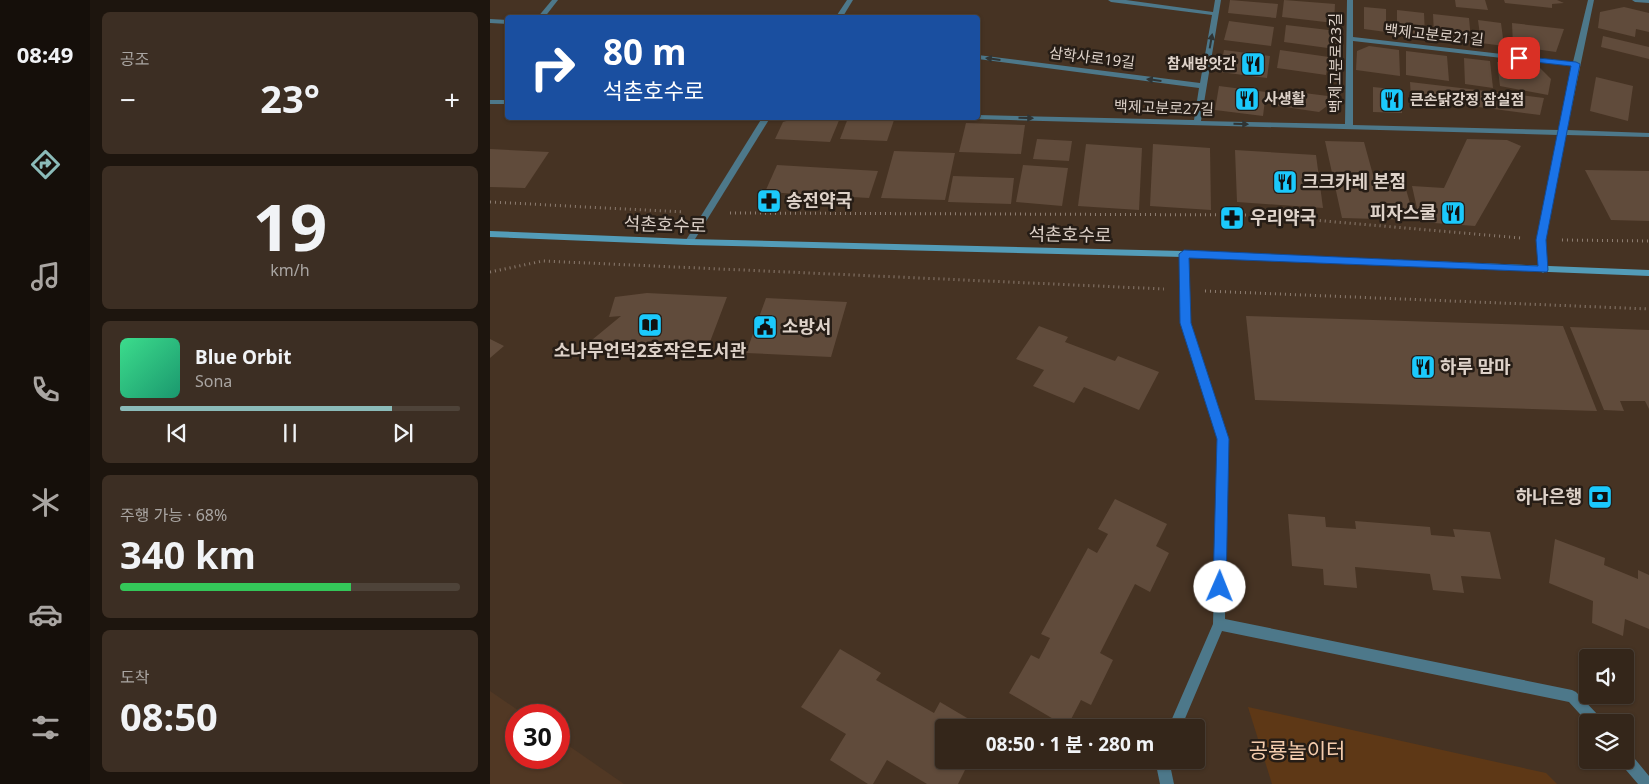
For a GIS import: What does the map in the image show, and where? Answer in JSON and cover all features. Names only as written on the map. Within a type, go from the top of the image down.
[{"type":"street","points":[[542,15],[555,0]]},
{"type":"street","points":[[840,15],[850,0]]},
{"type":"street","points":[[1111,0],[1216,14]]},
{"type":"street","points":[[1197,123],[1218,0]]},
{"type":"street","name":"백제고분로23길","points":[[1349,126],[1350,0]]},
{"type":"street","points":[[1543,270],[1541,240],[1564,134],[1576,64],[1591,0]]},
{"type":"street","points":[[1635,0],[1649,1]]},
{"type":"street","points":[[490,21],[505,22]]},
{"type":"street","name":"백제고분로21길","points":[[1350,39],[1576,64]]},
{"type":"street","name":"삼학사로19길","points":[[980,57],[1203,86]]},
{"type":"street","points":[[490,102],[505,102]]},
{"type":"street","name":"백제고분로27길","points":[[980,117],[1349,126]]},
{"type":"street","points":[[689,242],[765,120]]},
{"type":"street","points":[[1349,126],[1649,136]]},
{"type":"street","name":"석촌호수로","points":[[490,234],[689,242],[1184,254],[1649,273]]},
{"type":"street","points":[[1178,719],[1219,624],[1223,439],[1186,323],[1184,254]]},
{"type":"street","points":[[1219,624],[1572,696],[1588,714]]},
{"type":"street","points":[[1164,769],[1167,784]]},
{"type":"street","points":[[1634,769],[1647,784]]},
{"type":"path","points":[[490,202],[707,213],[1255,215],[1541,240],[1649,241]]},
{"type":"path","points":[[490,272],[543,261],[1649,309]]},
{"type":"shaded area","points":[[490,691],[509,704],[505,704],[505,769],[570,769],[570,747],[624,784],[490,784]]},
{"type":"green space","name":"공룡놀이터","points":[[1248,707],[1546,773],[1557,784],[1272,784]]},
{"type":"building","points":[[1230,0],[1278,4],[1276,18],[1228,13]]},
{"type":"building","points":[[1284,0],[1335,4],[1334,23],[1282,17]]},
{"type":"building","points":[[1455,0],[1485,0],[1488,10],[1456,7]]},
{"type":"building","points":[[1504,0],[1557,0],[1564,3],[1552,4],[1552,8],[1505,3]]},
{"type":"building","points":[[1364,7],[1386,9],[1386,32],[1364,29]]},
{"type":"building","points":[[1624,7],[1649,13],[1649,32],[1636,29],[1635,37],[1598,28],[1600,12]]},
{"type":"building","points":[[1397,10],[1424,13],[1425,36],[1397,32]]},
{"type":"building","points":[[1433,14],[1469,18],[1471,40],[1434,35]]},
{"type":"building","points":[[1478,20],[1501,23],[1504,46],[1481,43]]},
{"type":"building","points":[[1229,21],[1274,27],[1271,46],[1224,40]]},
{"type":"building","points":[[1512,23],[1564,29],[1556,52],[1513,46]]},
{"type":"building","points":[[1286,25],[1337,31],[1335,49],[1284,42]]},
{"type":"building","points":[[1603,36],[1649,47],[1649,59],[1601,47]]},
{"type":"building","points":[[1369,46],[1399,50],[1400,76],[1356,70],[1357,51]]},
{"type":"building","points":[[1224,50],[1270,56],[1267,78],[1220,72]]},
{"type":"building","points":[[1280,50],[1329,57],[1326,75],[1277,68]]},
{"type":"building","points":[[1406,51],[1447,56],[1449,81],[1406,75]]},
{"type":"building","points":[[1464,58],[1490,61],[1493,88],[1465,84]]},
{"type":"building","points":[[1497,62],[1539,67],[1551,79],[1548,95],[1500,86]]},
{"type":"building","points":[[1596,77],[1633,86],[1628,121],[1590,111]]},
{"type":"building","points":[[1410,82],[1544,98],[1540,115],[1411,98]]},
{"type":"building","points":[[1219,86],[1266,92],[1263,116],[1215,110]]},
{"type":"building","points":[[1373,87],[1403,90],[1402,113],[1373,112]]},
{"type":"building","points":[[1280,90],[1328,96],[1327,106],[1319,112],[1278,106]]},
{"type":"building","points":[[790,120],[839,120],[830,142],[775,139],[783,122]]},
{"type":"building","points":[[847,120],[894,120],[887,141],[840,139]]},
{"type":"building","points":[[966,123],[1025,125],[1021,154],[959,152]]},
{"type":"building","points":[[1037,139],[1072,141],[1069,161],[1033,159]]},
{"type":"building","points":[[1467,139],[1507,140],[1521,146],[1475,226],[1420,222],[1412,186],[1444,188]]},
{"type":"building","points":[[1325,141],[1364,142],[1373,175],[1402,176],[1415,220],[1342,218]]},
{"type":"building","points":[[1086,144],[1142,148],[1139,210],[1078,206]]},
{"type":"building","points":[[1153,144],[1210,148],[1211,210],[1150,206]]},
{"type":"building","points":[[490,149],[549,152],[525,188],[490,187]]},
{"type":"building","points":[[1235,150],[1316,155],[1323,208],[1237,202]]},
{"type":"building","points":[[894,151],[955,153],[945,200],[881,198]]},
{"type":"building","points":[[777,165],[878,171],[869,198],[765,192]]},
{"type":"building","points":[[1023,165],[1068,168],[1062,206],[1016,202]]},
{"type":"building","points":[[1585,170],[1649,171],[1649,221],[1611,220]]},
{"type":"building","points":[[953,176],[1014,178],[1011,204],[948,202]]},
{"type":"building","points":[[647,293],[727,297],[705,355],[581,349],[621,316],[609,317],[615,297]]},
{"type":"building","points":[[766,298],[847,302],[831,357],[746,353]]},
{"type":"building","points":[[1246,316],[1563,326],[1597,411],[1255,400]]},
{"type":"building","points":[[1039,326],[1068,337],[1065,342],[1115,361],[1118,356],[1159,372],[1139,410],[1084,387],[1074,403],[1033,386],[1044,370],[1016,359]]},
{"type":"building","points":[[1570,327],[1649,330],[1649,409],[1645,401],[1620,401],[1624,411],[1604,410]]},
{"type":"building","points":[[490,339],[504,346],[490,358]]},
{"type":"building","points":[[1115,499],[1167,524],[1156,546],[1169,553],[1150,592],[1135,584],[1100,653],[1113,660],[1091,705],[1081,700],[1071,719],[1053,719],[1009,693],[1031,655],[1039,659],[1050,638],[1041,634],[1088,548],[1097,553],[1108,534],[1098,529]]},
{"type":"building","points":[[1288,514],[1325,517],[1326,527],[1356,529],[1355,521],[1430,527],[1431,535],[1455,537],[1453,529],[1490,532],[1501,579],[1461,576],[1464,593],[1433,590],[1430,574],[1355,567],[1357,588],[1324,585],[1323,569],[1292,566]]},
{"type":"building","points":[[1555,539],[1605,558],[1604,565],[1638,579],[1638,570],[1649,575],[1649,629],[1625,619],[1623,636],[1592,623],[1593,601],[1549,583]]},
{"type":"building","points":[[840,649],[881,673],[876,680],[934,713],[940,702],[969,719],[935,719],[935,769],[966,769],[958,784],[927,784],[887,760],[873,784],[868,784],[830,760],[846,734],[801,707]]},
{"type":"place","name":"참새방앗간","points":[[1253,64]]},
{"type":"place","name":"사생활","points":[[1247,99]]},
{"type":"place","name":"큰손닭강정 잠실점","points":[[1392,100]]},
{"type":"place","name":"크크카레 본점","points":[[1285,182]]},
{"type":"place","name":"송전약국","points":[[769,201]]},
{"type":"place","name":"피자스쿨","points":[[1453,213]]},
{"type":"place","name":"우리약국","points":[[1232,218]]},
{"type":"place","name":"소나무언덕2호작은도서관","points":[[650,325]]},
{"type":"place","name":"소방서","points":[[765,327]]},
{"type":"place","name":"하루 맘마","points":[[1423,367]]},
{"type":"place","name":"하나은행","points":[[1600,497]]},
{"type":"route","points":[[1220,587],[1223,439],[1186,323],[1184,254],[1543,270],[1541,240],[1564,134],[1576,64],[1519,58]]}]
